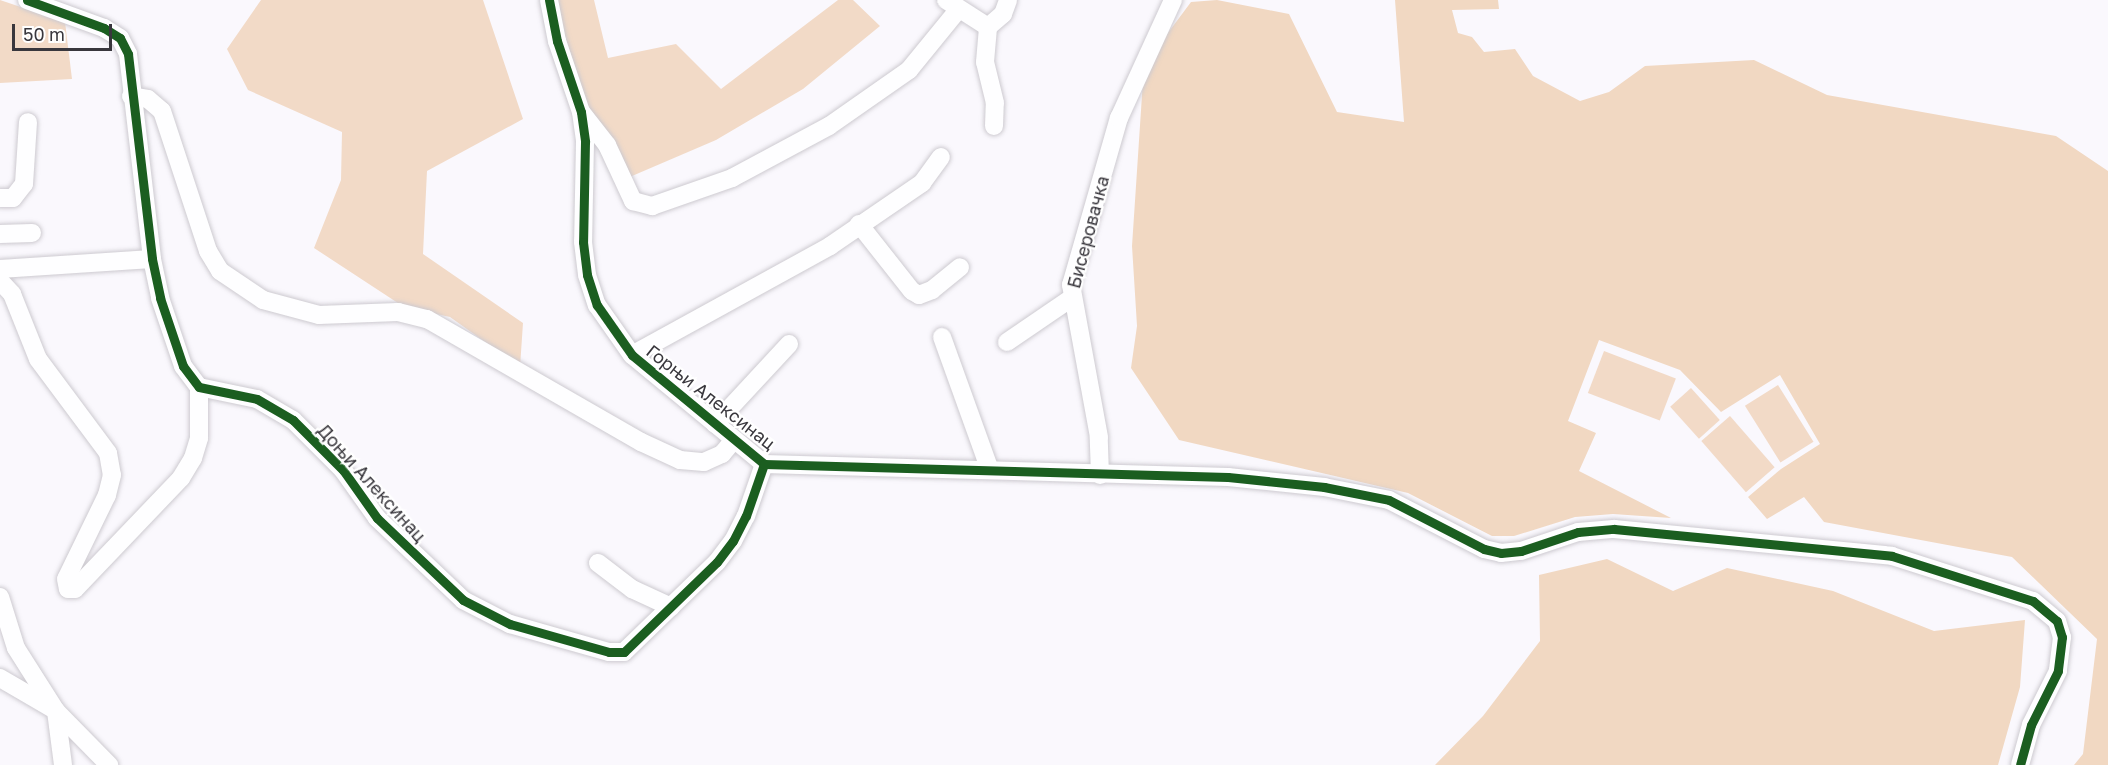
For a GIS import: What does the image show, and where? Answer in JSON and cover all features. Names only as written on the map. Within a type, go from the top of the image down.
[{"type":"street","name":"Горњи Алексинац","points":[[549,0],[557,41],[581,112],[587,275],[597,305],[632,355],[733,441],[764,464],[1143,477],[1228,477],[1324,487],[1389,500],[1484,549],[1501,553],[1521,551],[1578,532],[1614,529],[1876,554],[1956,576],[2033,601],[2057,621],[2062,637],[2058,670],[2031,725],[2020,765]]},
{"type":"street","points":[[994,126],[995,103],[985,62],[988,27],[1003,14],[1008,0]]},
{"type":"street","name":"Бисеровачка","points":[[1100,475],[1099,437],[1070,299],[1071,285],[1119,118],[1173,0]]},
{"type":"street","points":[[0,281],[12,294],[38,359],[108,453],[112,475],[106,495],[66,579],[66,586],[75,589],[181,478],[194,458],[199,438],[200,387],[183,366],[160,298],[152,259],[131,96],[128,54],[120,38],[104,28],[31,1]]},
{"type":"street","points":[[581,112],[607,145],[633,201],[652,206],[732,178],[829,126],[909,70],[952,5],[988,27]]},
{"type":"street","name":"Горњи Алексинац","points":[[131,96],[148,99],[162,111],[208,251],[220,271],[263,300],[319,315],[398,312],[427,319],[641,442],[680,460],[704,462],[722,454],[733,441]]},
{"type":"street","points":[[0,198],[13,198],[24,184],[28,122]]},
{"type":"street","points":[[632,355],[830,246],[922,183],[941,157]]},
{"type":"street","points":[[859,224],[919,295],[933,290],[960,267]]},
{"type":"street","points":[[0,234],[32,233]]},
{"type":"street","points":[[0,269],[152,259]]},
{"type":"street","points":[[1007,342],[1070,299]]},
{"type":"street","points":[[942,337],[950,351],[990,470]]},
{"type":"street","name":"Горњи Алексинац","points":[[715,424],[789,344]]},
{"type":"street","name":"Доњи Алексинац","points":[[200,387],[256,399],[293,420],[343,470],[377,518],[462,600],[510,624],[609,652],[624,652],[670,607]]},
{"type":"street","points":[[598,563],[632,589],[670,607],[734,541],[746,516],[764,464]]},
{"type":"street","points":[[0,597],[16,648]]},
{"type":"street","points":[[0,622],[56,711],[110,765]]},
{"type":"street","points":[[0,678],[56,711]]},
{"type":"street","points":[[56,711],[63,765]]},
{"type":"shaded area","points":[[0,0],[65,22],[72,79],[0,83]]},
{"type":"shaded area","points":[[261,0],[483,0],[523,119],[427,171],[423,254],[523,323],[520,367],[450,317],[404,307],[314,248],[341,180],[342,132],[248,90],[227,49]]},
{"type":"shaded area","points":[[549,0],[594,0],[608,58],[676,44],[721,89],[838,0],[853,0],[880,26],[803,89],[716,140],[625,179],[581,112]]},
{"type":"shaded area","points":[[1217,0],[1289,14],[1337,112],[1404,122],[1395,0],[1498,0],[1499,9],[1452,10],[1458,33],[1472,37],[1484,52],[1515,49],[1533,76],[1580,101],[1609,92],[1645,66],[1754,60],[1827,95],[2056,136],[2108,171],[2108,765],[2074,765],[2083,754],[2097,639],[2012,557],[1824,522],[1804,497],[1767,519],[1748,497],[1781,469],[1820,444],[1780,375],[1721,412],[1680,370],[1599,340],[1568,421],[1596,433],[1579,471],[1671,518],[1613,514],[1575,517],[1514,536],[1492,536],[1408,493],[1179,440],[1131,368],[1137,326],[1132,246],[1144,65],[1191,2]]},
{"type":"shaded area","points":[[1604,351],[1676,379],[1660,421],[1588,393]]},
{"type":"shaded area","points":[[1778,385],[1814,442],[1780,462],[1745,406]]},
{"type":"shaded area","points":[[1691,388],[1720,420],[1699,439],[1670,407]]},
{"type":"shaded area","points":[[1730,416],[1775,467],[1746,492],[1701,441]]},
{"type":"shaded area","points":[[1607,559],[1673,591],[1727,568],[1833,591],[1934,631],[2025,620],[2020,687],[1998,765],[1435,765],[1483,716],[1540,641],[1539,575]]},
{"type":"cycle path","points":[[27,0],[104,28],[120,38],[128,54],[152,259],[160,298],[183,366],[199,387],[257,399],[293,420],[343,470],[377,518],[463,600],[510,624],[609,652],[624,652],[717,562],[733,541],[746,516],[764,464]]},
{"type":"cycle path","points":[[549,0],[557,41],[581,112],[585,142],[583,242],[587,275],[597,305],[632,355],[764,464],[1228,477],[1324,487],[1389,500],[1484,549],[1501,553],[1521,551],[1578,532],[1614,529],[1892,556],[2033,601],[2057,621],[2062,637],[2058,671],[2031,725],[2020,765]]}]
